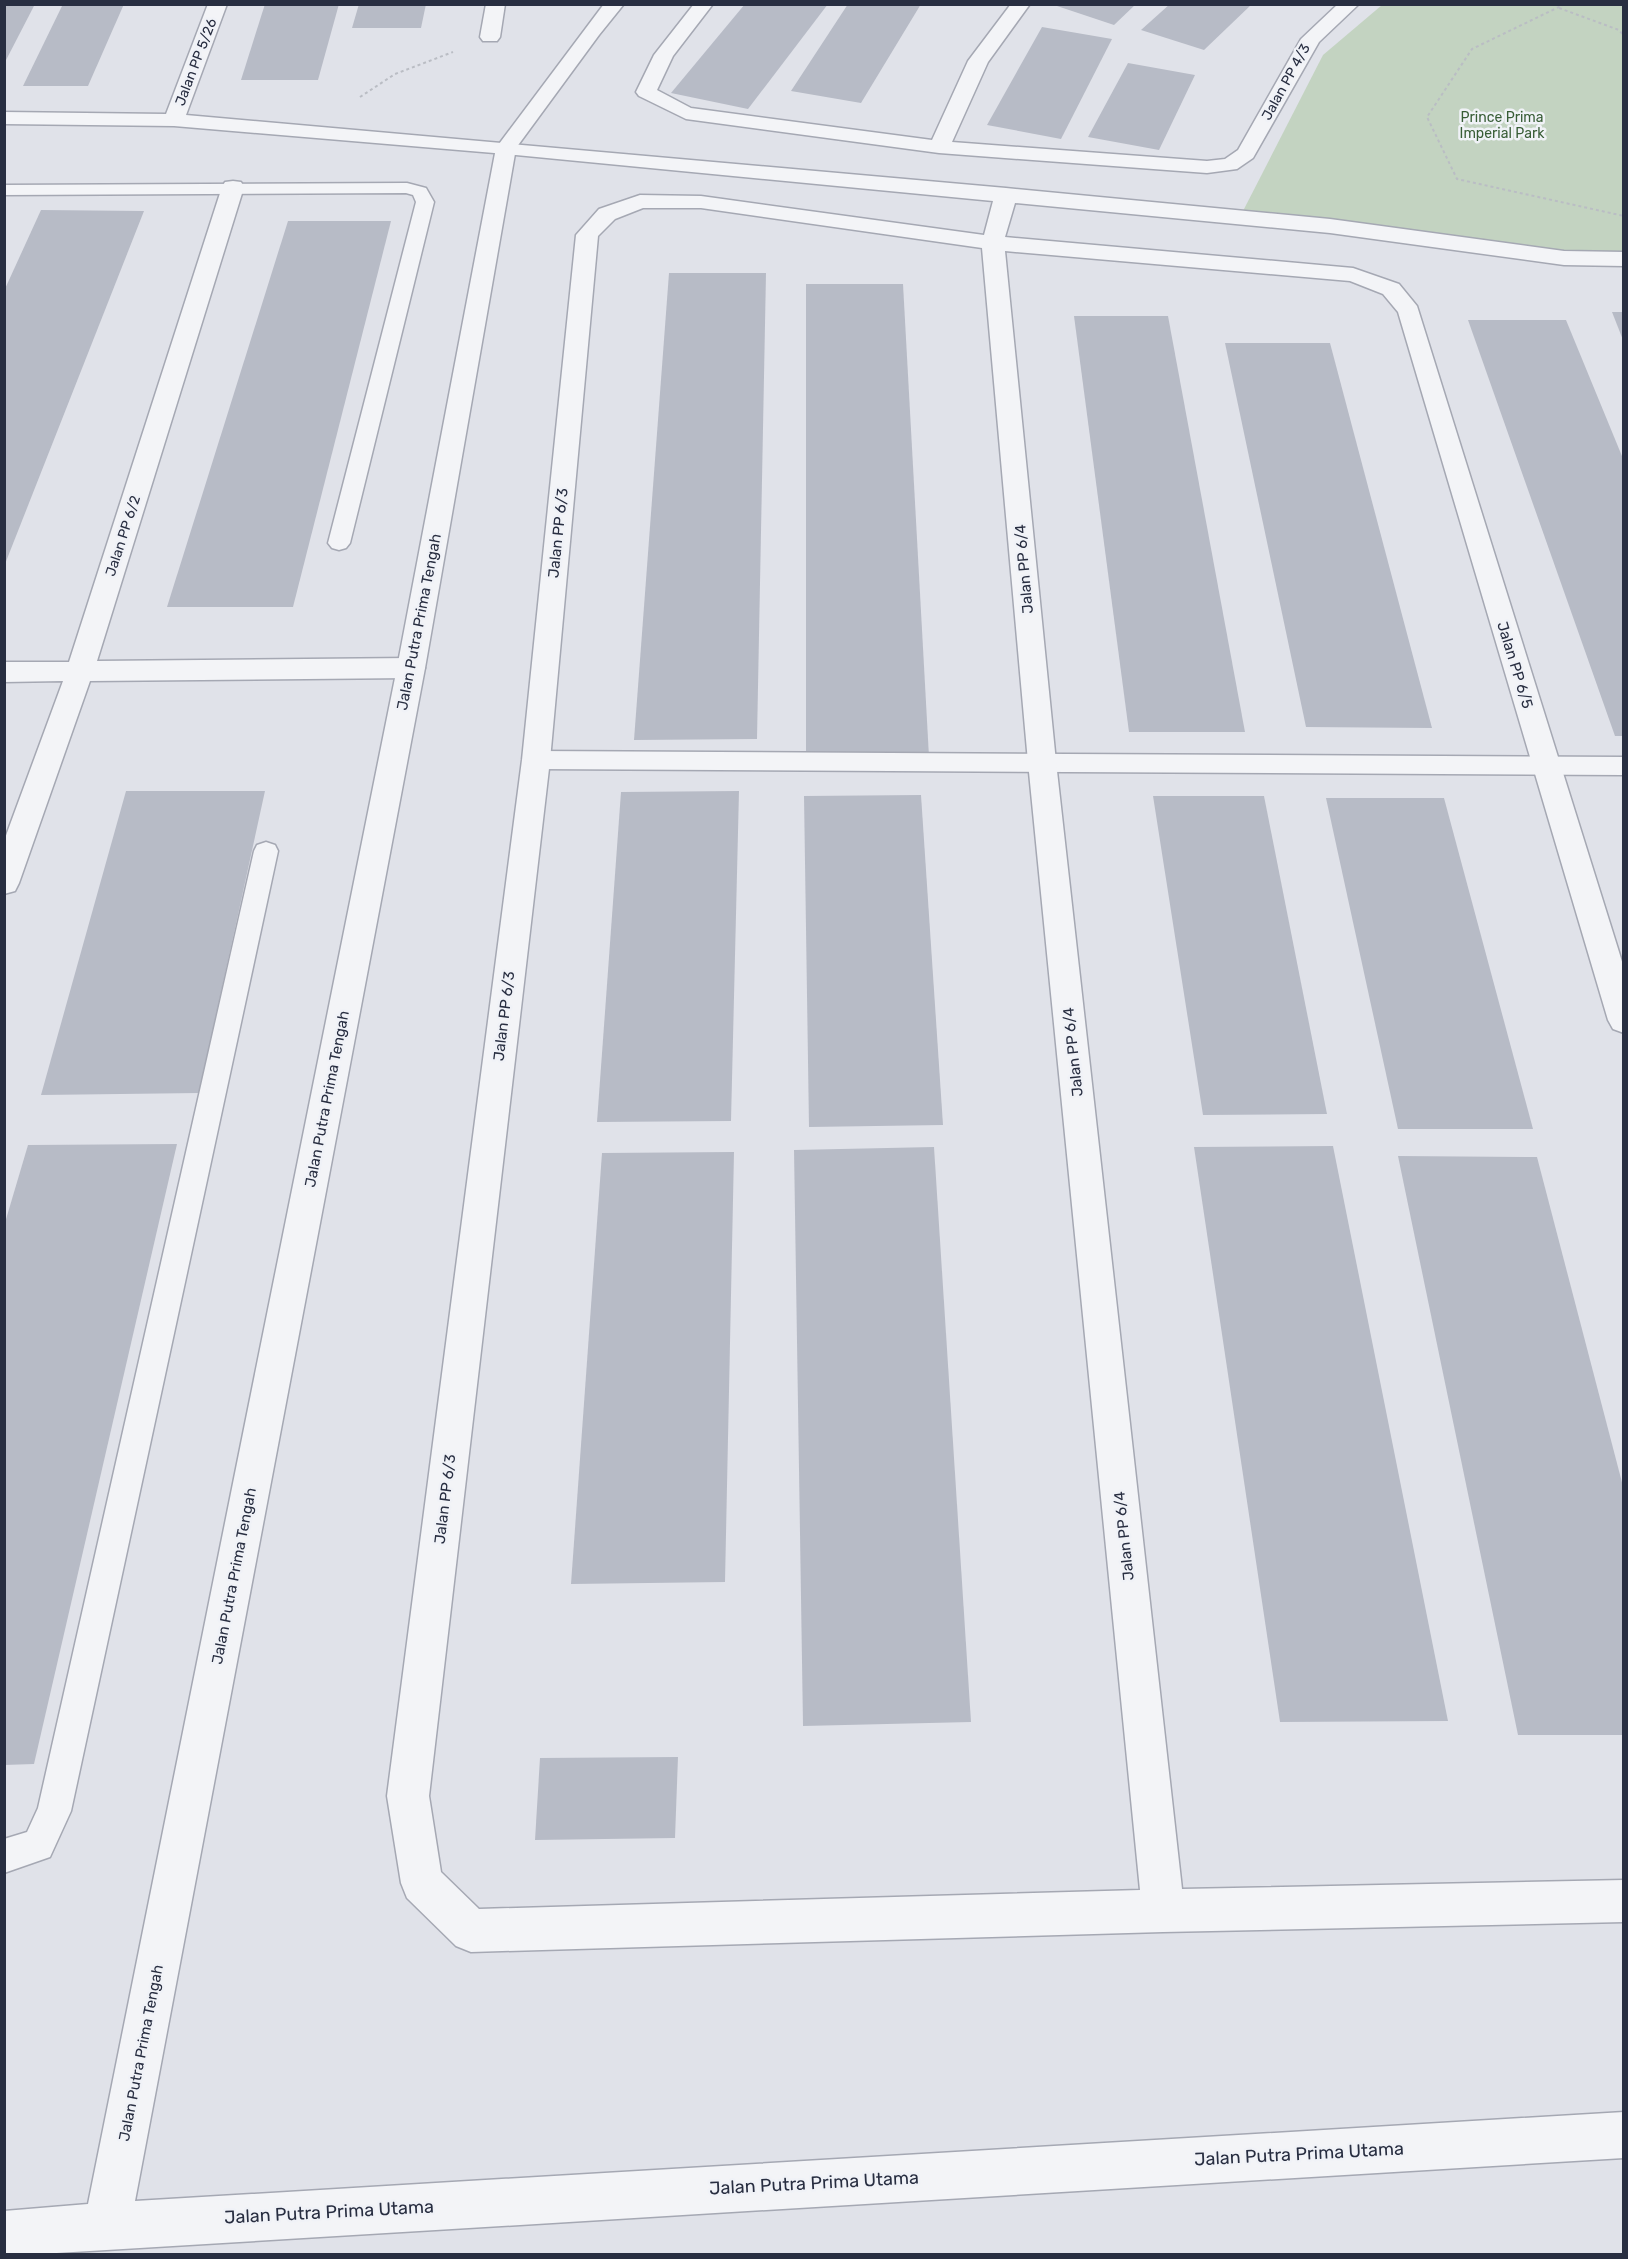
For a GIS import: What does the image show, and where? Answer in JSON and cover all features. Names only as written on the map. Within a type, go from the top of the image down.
[{"type":"street","name":"Jalan PP 5/26","points":[[174,120],[218,4]]},
{"type":"street","points":[[490,37],[496,4]]},
{"type":"street","name":"Jalan Putra Prima Tengah","points":[[107,2226],[411,668],[507,148],[592,31],[615,4]]},
{"type":"street","points":[[704,4],[664,55],[646,92],[686,113],[939,147],[978,61],[1021,4]]},
{"type":"street","name":"Jalan PP 4/3","points":[[939,147],[1207,167],[1230,165],[1246,154],[1311,39],[1350,4]]},
{"type":"street","points":[[4,118],[174,120],[507,148],[1330,226],[1564,258],[1623,259]]},
{"type":"street","name":"Jalan PP 6/2","points":[[4,883],[80,671],[233,187]]},
{"type":"street","name":"Jalan PP 6/4","points":[[1006,194],[993,243],[1042,762],[1163,1911]]},
{"type":"street","name":"Jalan PP 6/3","points":[[993,243],[701,202],[640,201],[607,214],[587,235],[536,760],[408,1796],[422,1882],[471,1931],[1163,1911],[1623,1902]]},
{"type":"street","name":"Jalan PP 6/5","points":[[993,243],[1353,275],[1391,290],[1408,311],[1623,1020]]},
{"type":"street","points":[[4,672],[411,668]]},
{"type":"street","name":"Jalan Putra Prima Utama","points":[[4,2234],[1623,2135]]},
{"type":"lane","points":[[4,190],[233,187],[407,188],[420,192],[425,202],[339,543]]},
{"type":"lane","points":[[536,760],[1623,766]]},
{"type":"lane","points":[[4,1856],[38,1845],[54,1811],[266,851]]},
{"type":"path","points":[[1565,4],[1472,50],[1427,117],[1457,179],[1623,216]]},
{"type":"path","points":[[1558,8],[1619,30],[1623,36]]},
{"type":"path","points":[[338,134],[361,94],[395,74],[490,37]]},
{"type":"green space","name":"Prince Prima Imperial Park","points":[[1382,5],[1623,5],[1623,253],[1538,252],[1243,211],[1323,55]]},
{"type":"building","points":[[4,4],[35,4],[4,64]]},
{"type":"building","points":[[63,4],[124,4],[88,86],[23,86]]},
{"type":"building","points":[[265,4],[339,4],[318,80],[241,80]]},
{"type":"building","points":[[359,4],[426,4],[421,28],[352,28]]},
{"type":"building","points":[[745,4],[828,4],[748,109],[671,93]]},
{"type":"building","points":[[848,4],[921,4],[861,103],[791,91]]},
{"type":"building","points":[[1051,4],[1136,4],[1114,25]]},
{"type":"building","points":[[1170,4],[1252,4],[1204,50],[1141,30]]},
{"type":"building","points":[[1042,27],[1112,39],[1061,139],[987,125]]},
{"type":"building","points":[[1128,63],[1195,75],[1159,150],[1088,137]]},
{"type":"building","points":[[41,210],[144,211],[5,564],[4,291]]},
{"type":"building","points":[[288,221],[391,221],[293,607],[167,607]]},
{"type":"building","points":[[669,273],[766,273],[757,739],[634,740]]},
{"type":"building","points":[[806,284],[903,284],[929,757],[806,757]]},
{"type":"building","points":[[1612,312],[1624,312],[1624,340],[1623,340]]},
{"type":"building","points":[[1074,316],[1168,316],[1245,732],[1129,732]]},
{"type":"building","points":[[1468,320],[1566,320],[1624,461],[1624,736],[1615,736]]},
{"type":"building","points":[[1225,343],[1330,343],[1432,728],[1306,727]]},
{"type":"building","points":[[126,791],[265,791],[199,1093],[41,1095]]},
{"type":"building","points":[[739,791],[731,1121],[597,1122],[621,792]]},
{"type":"building","points":[[921,795],[943,1125],[809,1127],[804,796]]},
{"type":"building","points":[[1153,796],[1264,796],[1327,1114],[1203,1115]]},
{"type":"building","points":[[1326,798],[1444,798],[1533,1129],[1398,1129]]},
{"type":"building","points":[[177,1144],[34,1764],[4,1765],[4,1226],[28,1145]]},
{"type":"building","points":[[1333,1146],[1448,1721],[1280,1722],[1194,1147]]},
{"type":"building","points":[[934,1147],[971,1722],[803,1726],[794,1150]]},
{"type":"building","points":[[734,1152],[725,1582],[571,1584],[602,1153]]},
{"type":"building","points":[[1398,1156],[1537,1157],[1624,1490],[1624,1735],[1518,1735]]},
{"type":"building","points":[[678,1757],[675,1838],[535,1840],[540,1758]]}]
